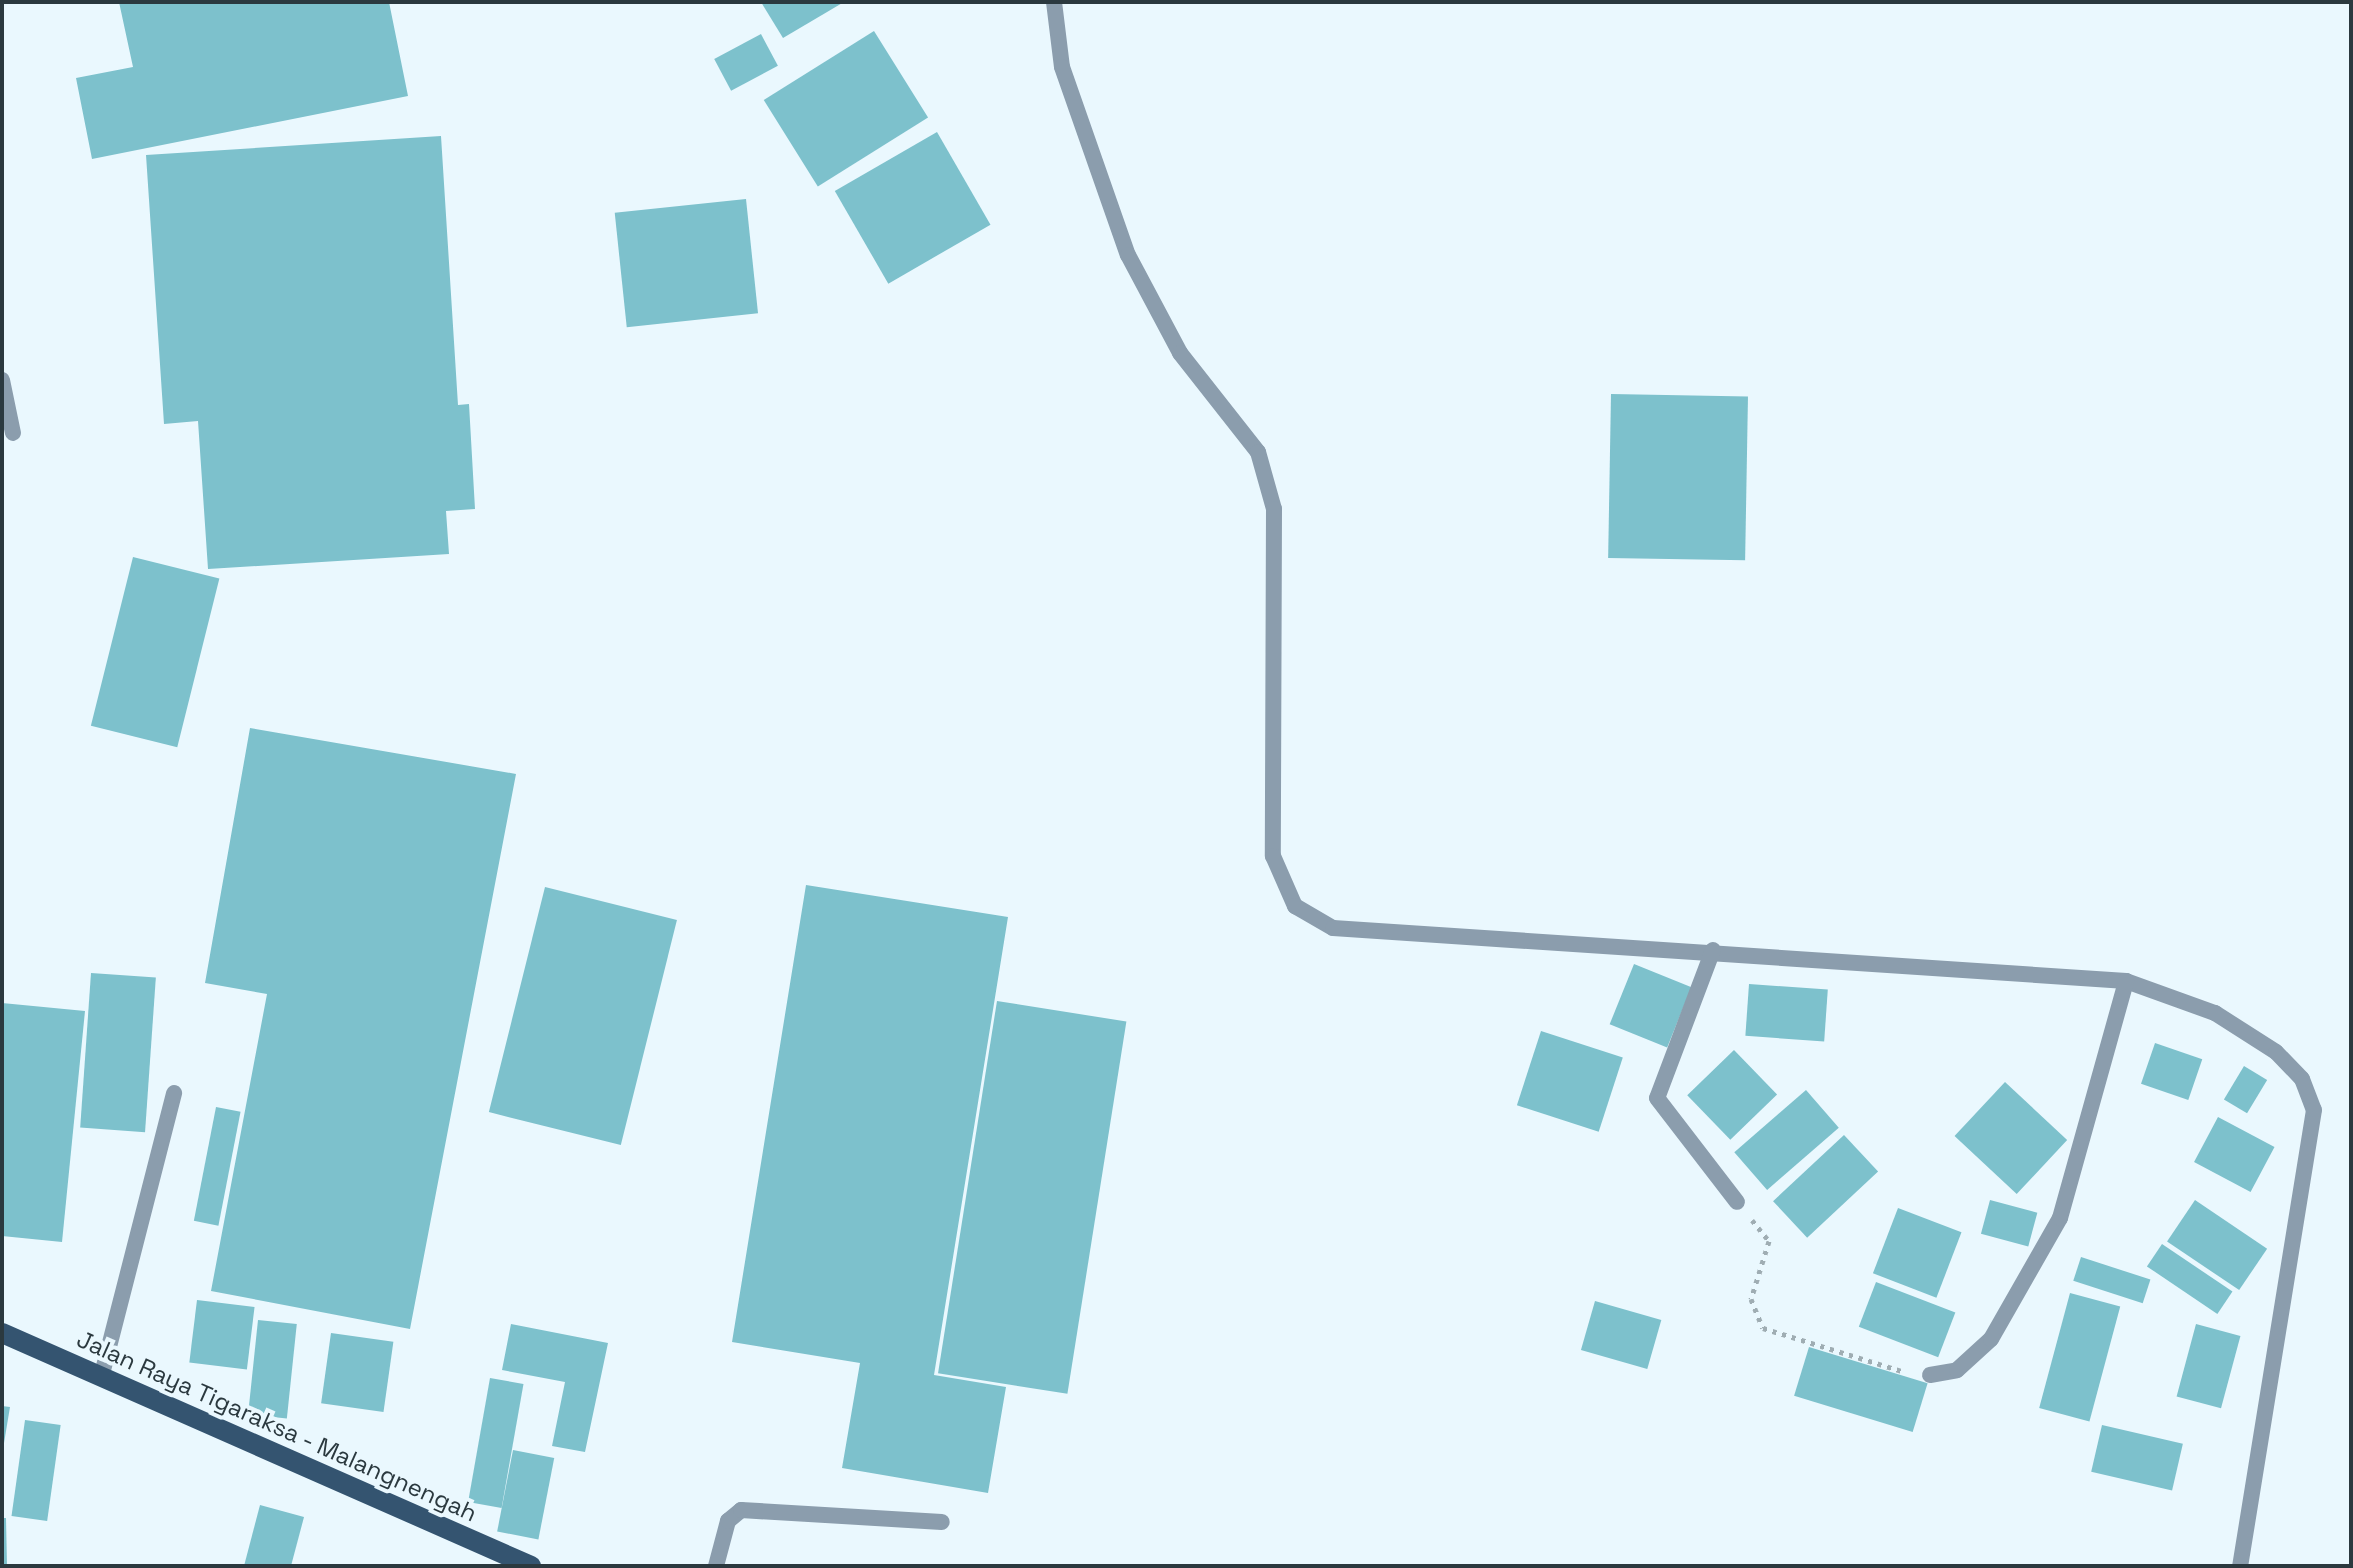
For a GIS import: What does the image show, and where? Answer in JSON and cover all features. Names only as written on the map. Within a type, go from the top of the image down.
[{"type":"main road","name":"Jalan Raya Tigaraksa - Malangnengah","points":[[2,1333],[102,1374],[531,1566]]},
{"type":"street","points":[[1054,2],[1062,67],[1128,255],[1180,353],[1258,452],[1274,509],[1273,856],[1295,906],[1333,928],[1713,950],[2126,981],[2215,1013],[2276,1052],[2302,1079],[2314,1110],[2240,1566]]},
{"type":"street","points":[[2,380],[13,433]]},
{"type":"street","points":[[1713,950],[1657,1098],[1737,1202]]},
{"type":"street","points":[[1930,1375],[1957,1370],[1991,1339],[2060,1218],[2126,981]]},
{"type":"street","points":[[102,1374],[174,1093]]},
{"type":"street","points":[[716,1566],[728,1521],[741,1510],[942,1522]]},
{"type":"path","points":[[1737,1202],[1769,1241],[1751,1299],[1763,1328],[1930,1375]]},
{"type":"building","points":[[119,2],[389,2],[408,96],[92,159],[76,78],[133,67]]},
{"type":"building","points":[[761,2],[844,2],[783,38]]},
{"type":"building","points":[[874,31],[928,118],[818,186],[764,100]]},
{"type":"building","points":[[761,34],[778,66],[731,91],[714,59]]},
{"type":"building","points":[[937,132],[990,225],[888,284],[835,191]]},
{"type":"building","points":[[441,136],[458,405],[469,404],[475,509],[446,511],[449,554],[208,569],[198,421],[164,424],[146,155]]},
{"type":"building","points":[[746,199],[758,313],[627,327],[615,213]]},
{"type":"building","points":[[1611,394],[1748,396],[1745,560],[1608,558]]},
{"type":"building","points":[[133,557],[219,579],[177,747],[91,726]]},
{"type":"building","points":[[250,728],[516,774],[410,1329],[211,1291],[267,994],[205,983]]},
{"type":"building","points":[[806,885],[1008,917],[934,1375],[1006,1387],[988,1493],[842,1468],[860,1363],[732,1342]]},
{"type":"building","points":[[545,887],[677,920],[621,1145],[489,1112]]},
{"type":"building","points":[[1634,964],[1691,987],[1667,1047],[1610,1024]]},
{"type":"building","points":[[91,973],[156,978],[145,1132],[80,1128]]},
{"type":"building","points":[[1749,984],[1828,990],[1824,1041],[1745,1036]]},
{"type":"building","points":[[997,1001],[1126,1021],[1067,1394],[938,1373]]},
{"type":"building","points":[[2,1003],[85,1011],[62,1242],[2,1236]]},
{"type":"building","points":[[1541,1031],[1623,1058],[1599,1132],[1517,1105]]},
{"type":"building","points":[[2155,1043],[2202,1059],[2188,1100],[2141,1084]]},
{"type":"building","points":[[1734,1050],[1777,1095],[1730,1140],[1687,1095]]},
{"type":"building","points":[[2244,1066],[2267,1080],[2247,1113],[2224,1099]]},
{"type":"building","points":[[2005,1082],[2067,1140],[2017,1194],[1955,1136]]},
{"type":"building","points":[[1806,1090],[1839,1128],[1767,1190],[1734,1152]]},
{"type":"building","points":[[216,1107],[241,1112],[218,1226],[194,1221]]},
{"type":"building","points":[[2218,1117],[2275,1147],[2251,1192],[2194,1162]]},
{"type":"building","points":[[1844,1135],[1878,1172],[1807,1238],[1773,1201]]},
{"type":"building","points":[[1990,1200],[2037,1213],[2028,1246],[1981,1234]]},
{"type":"building","points":[[2195,1200],[2267,1249],[2239,1290],[2167,1241]]},
{"type":"building","points":[[1898,1208],[1961,1232],[1936,1298],[1873,1273]]},
{"type":"building","points":[[2162,1244],[2232,1292],[2217,1314],[2147,1266]]},
{"type":"building","points":[[2081,1257],[2150,1280],[2143,1303],[2073,1281]]},
{"type":"building","points":[[1876,1282],[1955,1312],[1938,1357],[1859,1327]]},
{"type":"building","points":[[2070,1293],[2120,1306],[2089,1421],[2039,1408]]},
{"type":"building","points":[[197,1300],[255,1307],[247,1370],[189,1363]]},
{"type":"building","points":[[1595,1301],[1661,1320],[1647,1369],[1581,1350]]},
{"type":"building","points":[[258,1320],[297,1324],[287,1419],[248,1414]]},
{"type":"building","points":[[511,1324],[608,1343],[585,1452],[552,1446],[565,1382],[502,1370]]},
{"type":"building","points":[[2196,1324],[2240,1336],[2221,1408],[2177,1396]]},
{"type":"building","points":[[331,1333],[393,1342],[384,1412],[321,1403]]},
{"type":"building","points":[[1809,1347],[1928,1383],[1913,1432],[1794,1396]]},
{"type":"building","points":[[490,1378],[523,1384],[502,1508],[468,1502]]},
{"type":"building","points":[[2,1406],[10,1407],[4,1443],[2,1443]]},
{"type":"building","points":[[25,1420],[61,1425],[47,1521],[12,1516]]},
{"type":"building","points":[[2102,1425],[2183,1444],[2172,1490],[2091,1472]]},
{"type":"building","points":[[513,1450],[554,1458],[538,1539],[497,1531]]},
{"type":"building","points":[[260,1505],[304,1517],[291,1566],[244,1566]]},
{"type":"building","points":[[2,1518],[6,1518],[7,1566],[2,1566]]}]
